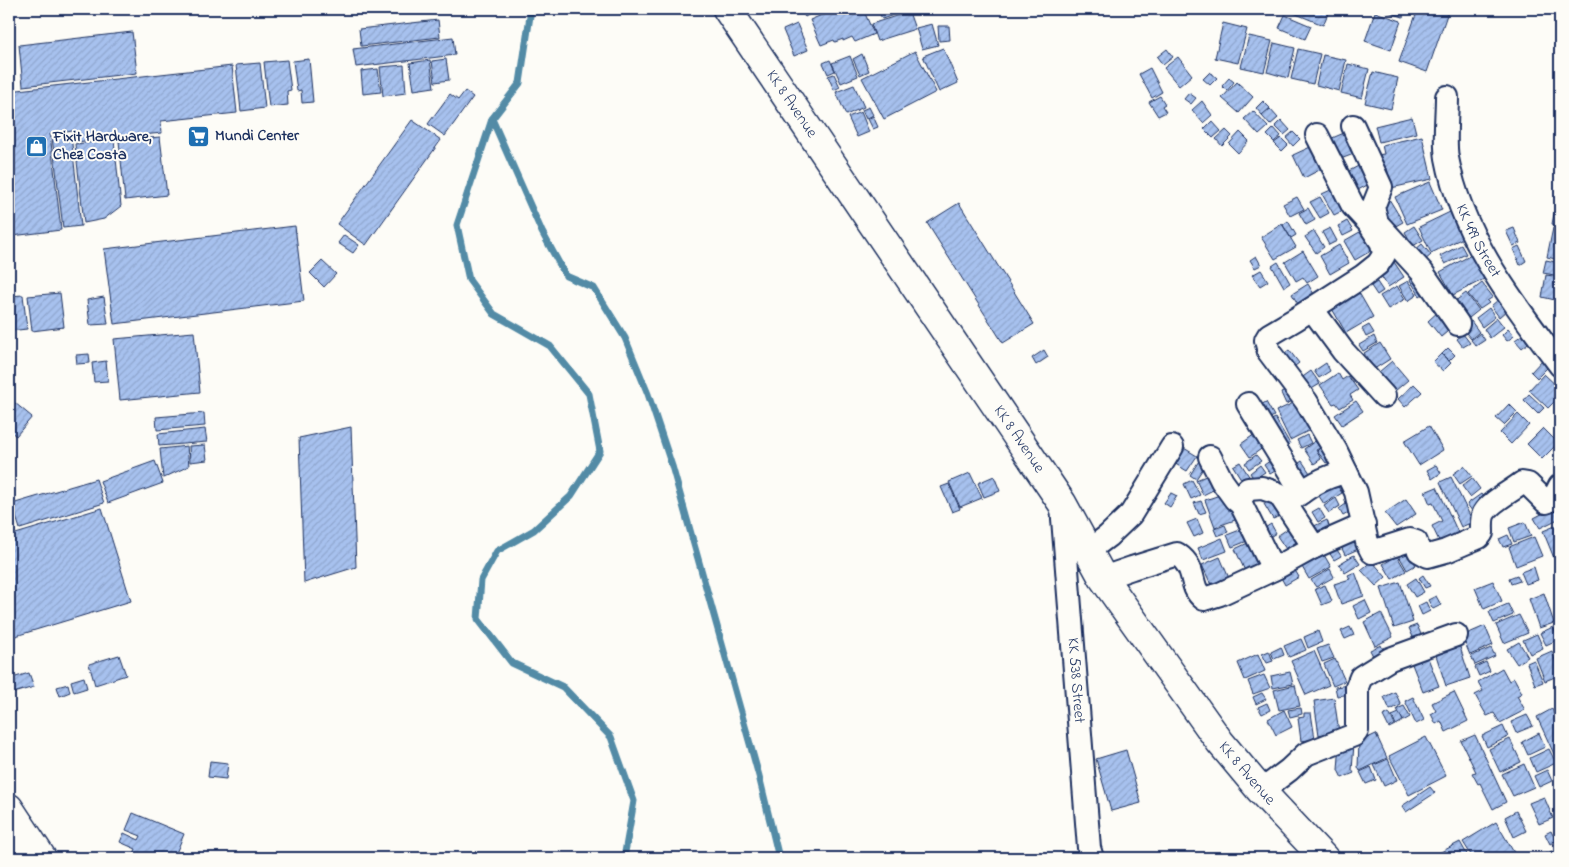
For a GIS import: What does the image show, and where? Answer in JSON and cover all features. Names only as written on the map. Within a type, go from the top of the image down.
[{"type":"main road","name":"KK 8 Avenue","points":[[727,9],[1062,503],[1103,578],[1220,742],[1261,792],[1324,858]]},
{"type":"main road","points":[[12,858],[14,816]]},
{"type":"main road","points":[[14,816],[42,858]]},
{"type":"street","name":"KK 499 Street","points":[[1447,97],[1447,157],[1461,210],[1484,256],[1519,310],[1560,365]]},
{"type":"street","points":[[1353,126],[1381,188],[1373,207],[1377,222],[1422,272],[1458,324]]},
{"type":"street","points":[[1317,135],[1353,206],[1368,222],[1382,243],[1384,255],[1378,264],[1312,309],[1269,335],[1266,340],[1269,352],[1306,401],[1336,451],[1356,492],[1367,542],[1372,552],[1410,540],[1416,542],[1419,551],[1428,556],[1446,552],[1479,537],[1482,533],[1484,513],[1522,483],[1528,484],[1546,502],[1558,497]]},
{"type":"street","points":[[1312,309],[1343,351],[1384,396]]},
{"type":"street","points":[[1248,404],[1286,466],[1294,498],[1314,547]]},
{"type":"street","points":[[1088,551],[1108,536],[1131,514],[1172,447]]},
{"type":"street","points":[[1210,457],[1222,481],[1235,498],[1286,466]]},
{"type":"street","points":[[1243,494],[1262,488],[1294,498],[1328,476],[1346,472]]},
{"type":"street","points":[[1243,494],[1273,569]]},
{"type":"street","name":"KK 538 Street","points":[[1062,503],[1089,848],[1092,858]]},
{"type":"street","points":[[1103,578],[1177,554],[1186,560],[1198,595],[1204,599],[1220,594],[1314,547],[1364,525]]},
{"type":"street","points":[[1261,792],[1306,754],[1354,735],[1357,731],[1357,687],[1361,677],[1390,659],[1456,635]]},
{"type":"building","points":[[799,9],[818,9],[805,17]]},
{"type":"building","points":[[836,9],[863,9],[874,34],[855,42],[852,37],[843,41],[843,39],[835,42],[834,40],[821,45],[810,20]]},
{"type":"building","points":[[878,9],[894,9],[896,14],[882,19]]},
{"type":"building","points":[[1284,9],[1330,9],[1323,25]]},
{"type":"building","points":[[1380,9],[1406,9],[1403,17]]},
{"type":"building","points":[[1418,9],[1449,9],[1427,72],[1399,62]]},
{"type":"building","points":[[909,12],[915,29],[877,41],[871,24]]},
{"type":"building","points":[[1375,12],[1401,21],[1391,50],[1365,41]]},
{"type":"building","points":[[1285,15],[1311,26],[1305,39],[1279,28]]},
{"type":"building","points":[[438,20],[440,37],[361,46],[359,29]]},
{"type":"building","points":[[1223,23],[1247,29],[1238,63],[1215,58]]},
{"type":"building","points":[[797,24],[808,50],[794,56],[783,30]]},
{"type":"building","points":[[932,24],[938,45],[922,49],[916,28]]},
{"type":"building","points":[[938,26],[949,26],[950,40],[939,41]]},
{"type":"building","points":[[132,32],[137,73],[23,86],[19,45]]},
{"type":"building","points":[[1249,36],[1272,41],[1264,72],[1241,67]]},
{"type":"building","points":[[453,37],[455,55],[356,67],[353,49]]},
{"type":"building","points":[[1274,43],[1295,48],[1288,78],[1267,72]]},
{"type":"building","points":[[943,48],[958,83],[939,92],[923,56]]},
{"type":"building","points":[[1167,49],[1173,57],[1163,65],[1157,57]]},
{"type":"building","points":[[1298,49],[1320,54],[1313,84],[1291,79]]},
{"type":"building","points":[[915,51],[936,92],[884,119],[862,78]]},
{"type":"building","points":[[862,54],[869,71],[860,75],[853,59]]},
{"type":"building","points":[[1323,55],[1346,60],[1339,91],[1316,85]]},
{"type":"building","points":[[850,56],[858,76],[841,83],[832,63]]},
{"type":"building","points":[[1178,57],[1192,75],[1179,86],[1164,68]]},
{"type":"building","points":[[309,59],[313,102],[302,103],[301,90],[297,91],[293,61]]},
{"type":"building","points":[[446,59],[449,80],[435,82],[432,61]]},
{"type":"building","points":[[287,60],[291,90],[287,91],[288,105],[269,107],[264,62]]},
{"type":"building","points":[[430,60],[434,87],[414,90],[410,63]]},
{"type":"building","points":[[830,60],[835,71],[828,74],[823,63]]},
{"type":"building","points":[[260,63],[265,108],[241,111],[236,65]]},
{"type":"building","points":[[1348,64],[1369,69],[1362,98],[1341,93]]},
{"type":"building","points":[[404,65],[406,93],[383,96],[380,67]]},
{"type":"building","points":[[232,66],[237,113],[161,121],[162,133],[75,142],[73,131],[50,134],[61,230],[12,236],[9,207],[9,91]]},
{"type":"building","points":[[1150,68],[1162,92],[1152,98],[1139,74]]},
{"type":"building","points":[[378,69],[381,92],[363,94],[361,71]]},
{"type":"building","points":[[1210,72],[1217,78],[1210,85],[1203,79]]},
{"type":"building","points":[[1373,72],[1398,78],[1391,109],[1365,103]]},
{"type":"building","points":[[834,74],[840,87],[834,90],[828,76]]},
{"type":"building","points":[[1229,78],[1234,82],[1227,91],[1222,86]]},
{"type":"building","points":[[1237,82],[1253,97],[1239,113],[1222,98]]},
{"type":"building","points":[[854,85],[864,107],[846,115],[836,92]]},
{"type":"building","points":[[465,91],[473,97],[445,136],[428,124],[450,94],[458,100]]},
{"type":"building","points":[[1189,93],[1196,98],[1191,104],[1184,99]]},
{"type":"building","points":[[1160,96],[1165,104],[1162,106],[1166,112],[1158,116],[1149,102]]},
{"type":"building","points":[[1202,101],[1212,115],[1203,123],[1192,110]]},
{"type":"building","points":[[1263,101],[1270,108],[1262,115],[1256,108]]},
{"type":"building","points":[[869,107],[873,115],[866,119],[862,110]]},
{"type":"building","points":[[1270,109],[1278,118],[1270,125],[1262,116]]},
{"type":"building","points":[[1253,111],[1268,127],[1259,135],[1244,119]]},
{"type":"building","points":[[861,112],[869,132],[857,137],[848,117]]},
{"type":"building","points":[[873,116],[878,127],[873,129],[868,119]]},
{"type":"building","points":[[1412,117],[1416,133],[1379,142],[1375,126]]},
{"type":"building","points":[[412,120],[441,140],[366,245],[337,224]]},
{"type":"building","points":[[1281,120],[1290,130],[1284,135],[1275,126]]},
{"type":"building","points":[[1212,121],[1221,131],[1213,138],[1204,129]]},
{"type":"building","points":[[1274,128],[1281,136],[1274,142],[1267,135]]},
{"type":"building","points":[[1226,130],[1232,136],[1222,146],[1216,139]]},
{"type":"building","points":[[1351,130],[1359,152],[1338,160],[1330,139]]},
{"type":"building","points":[[1240,132],[1249,141],[1238,153],[1229,144]]},
{"type":"building","points":[[1293,132],[1300,139],[1293,146],[1286,138]]},
{"type":"building","points":[[71,135],[81,226],[63,228],[52,137]]},
{"type":"building","points":[[1422,136],[1432,179],[1391,188],[1387,168],[1379,170],[1376,155],[1384,154],[1382,145]]},
{"type":"building","points":[[160,137],[167,195],[125,200],[119,141]]},
{"type":"building","points":[[1281,138],[1288,145],[1282,151],[1274,143]]},
{"type":"building","points":[[114,140],[121,206],[104,219],[84,223],[75,144]]},
{"type":"building","points":[[1319,143],[1329,165],[1304,178],[1293,155]]},
{"type":"building","points":[[1364,163],[1373,182],[1356,191],[1347,172]]},
{"type":"building","points":[[1430,182],[1442,210],[1407,224],[1395,197]]},
{"type":"building","points":[[1560,185],[1560,226],[1552,224]]},
{"type":"building","points":[[1335,188],[1346,209],[1334,215],[1322,194]]},
{"type":"building","points":[[1297,197],[1304,209],[1290,216],[1283,204]]},
{"type":"building","points":[[1320,197],[1329,213],[1320,218],[1310,202]]},
{"type":"building","points":[[1389,199],[1403,222],[1390,229],[1376,206]]},
{"type":"building","points":[[959,203],[1034,324],[1003,343],[927,223]]},
{"type":"building","points":[[1308,208],[1315,220],[1306,225],[1299,213]]},
{"type":"building","points":[[1450,212],[1463,238],[1431,253],[1419,227]]},
{"type":"building","points":[[1288,221],[1296,235],[1291,238],[1283,225]]},
{"type":"building","points":[[1347,221],[1353,231],[1343,236],[1338,226]]},
{"type":"building","points":[[1282,224],[1296,247],[1275,259],[1261,237]]},
{"type":"building","points":[[295,226],[304,301],[114,324],[104,249]]},
{"type":"building","points":[[1414,226],[1423,240],[1413,246],[1405,232]]},
{"type":"building","points":[[1330,228],[1337,241],[1329,245],[1322,232]]},
{"type":"building","points":[[1514,228],[1520,243],[1513,246],[1506,231]]},
{"type":"building","points":[[1553,228],[1560,229],[1560,260],[1547,257]]},
{"type":"building","points":[[1365,229],[1376,248],[1355,260],[1344,241]]},
{"type":"building","points":[[1314,231],[1324,247],[1316,253],[1305,237]]},
{"type":"building","points":[[344,235],[359,245],[353,253],[338,243]]},
{"type":"building","points":[[1422,244],[1431,255],[1424,261],[1415,250]]},
{"type":"building","points":[[1339,245],[1349,263],[1330,274],[1320,256]]},
{"type":"building","points":[[1461,245],[1466,254],[1445,264],[1440,256]]},
{"type":"building","points":[[1519,246],[1526,261],[1520,265],[1513,249]]},
{"type":"building","points":[[1303,251],[1318,276],[1307,283],[1303,277],[1296,281],[1285,262]]},
{"type":"building","points":[[1473,254],[1486,278],[1453,295],[1440,272]]},
{"type":"building","points":[[1256,256],[1261,265],[1255,268],[1250,260]]},
{"type":"building","points":[[1546,260],[1560,263],[1560,276],[1543,273]]},
{"type":"building","points":[[322,261],[336,274],[324,287],[310,273]]},
{"type":"building","points":[[1278,262],[1290,283],[1284,287],[1272,266]]},
{"type":"building","points":[[1394,262],[1404,277],[1388,287],[1378,271]]},
{"type":"building","points":[[1261,270],[1268,281],[1260,286],[1252,275]]},
{"type":"building","points":[[1421,273],[1430,289],[1420,296],[1410,280]]},
{"type":"building","points":[[1546,275],[1560,277],[1555,300],[1542,297]]},
{"type":"building","points":[[1408,281],[1417,295],[1408,301],[1399,286]]},
{"type":"building","points":[[1377,282],[1383,291],[1377,295],[1371,286]]},
{"type":"building","points":[[1482,283],[1493,297],[1487,301],[1489,303],[1480,309],[1468,294]]},
{"type":"building","points":[[1308,284],[1315,296],[1299,306],[1292,294]]},
{"type":"building","points":[[1397,286],[1405,299],[1388,309],[1380,296]]},
{"type":"building","points":[[1358,291],[1373,317],[1346,333],[1331,307]]},
{"type":"building","points":[[60,293],[64,327],[32,331],[28,296]]},
{"type":"building","points":[[1466,293],[1479,310],[1464,322],[1450,305]]},
{"type":"building","points":[[23,295],[27,329],[9,331],[9,296]]},
{"type":"building","points":[[104,297],[108,324],[90,325],[87,300]]},
{"type":"building","points":[[1499,299],[1507,310],[1499,317],[1491,306]]},
{"type":"building","points":[[1489,308],[1495,317],[1482,327],[1476,318]]},
{"type":"building","points":[[1440,310],[1454,326],[1441,337],[1428,321]]},
{"type":"building","points":[[1497,318],[1504,327],[1490,338],[1484,329]]},
{"type":"building","points":[[1471,321],[1479,332],[1471,339],[1462,328]]},
{"type":"building","points":[[1369,325],[1374,333],[1366,337],[1362,329]]},
{"type":"building","points":[[1508,329],[1514,336],[1507,341],[1502,335]]},
{"type":"building","points":[[194,332],[200,392],[120,400],[114,339]]},
{"type":"building","points":[[1480,333],[1485,340],[1476,346],[1471,340]]},
{"type":"building","points":[[1463,334],[1470,343],[1463,347],[1457,339]]},
{"type":"building","points":[[1522,335],[1528,343],[1522,348],[1515,340]]},
{"type":"building","points":[[1374,336],[1377,343],[1363,351],[1359,345]]},
{"type":"building","points":[[1380,343],[1390,359],[1374,369],[1364,353]]},
{"type":"building","points":[[1448,348],[1455,355],[1449,361],[1442,354]]},
{"type":"building","points":[[1044,350],[1048,357],[1036,365],[1032,358]]},
{"type":"building","points":[[1289,350],[1299,363],[1291,369],[1281,356]]},
{"type":"building","points":[[89,354],[90,363],[77,364],[76,355]]},
{"type":"building","points":[[1441,354],[1451,363],[1443,371],[1433,362]]},
{"type":"building","points":[[1543,359],[1550,365],[1537,378],[1531,372]]},
{"type":"building","points":[[106,361],[108,381],[94,382],[92,363]]},
{"type":"building","points":[[1392,361],[1408,380],[1395,391],[1379,372]]},
{"type":"building","points":[[1326,363],[1330,371],[1319,378],[1314,371]]},
{"type":"building","points":[[1311,371],[1320,384],[1308,391],[1300,379]]},
{"type":"building","points":[[1338,373],[1342,380],[1348,376],[1358,390],[1350,395],[1353,400],[1340,408],[1336,403],[1333,404],[1320,385]]},
{"type":"building","points":[[1544,374],[1560,389],[1560,396],[1548,408],[1529,390]]},
{"type":"building","points":[[1414,384],[1422,392],[1405,407],[1398,399]]},
{"type":"building","points":[[1290,389],[1295,400],[1286,404],[1281,393]]},
{"type":"building","points":[[1529,394],[1544,408],[1538,414],[1524,400]]},
{"type":"building","points":[[9,398],[32,417],[16,436],[9,430]]},
{"type":"building","points":[[1300,400],[1314,428],[1290,440],[1276,411]]},
{"type":"building","points":[[1356,401],[1363,411],[1342,425],[1335,415]]},
{"type":"building","points":[[1266,402],[1274,416],[1263,422],[1255,408]]},
{"type":"building","points":[[1509,404],[1517,412],[1504,425],[1496,418]]},
{"type":"building","points":[[204,413],[205,426],[157,430],[156,417]]},
{"type":"building","points":[[1518,414],[1529,425],[1511,444],[1500,433]]},
{"type":"building","points":[[1275,418],[1290,444],[1279,449],[1265,424]]},
{"type":"building","points":[[1429,426],[1443,450],[1419,465],[1404,441]]},
{"type":"building","points":[[351,427],[356,567],[304,583],[299,438]]},
{"type":"building","points":[[1543,428],[1558,443],[1542,459],[1527,444]]},
{"type":"building","points":[[205,429],[207,442],[159,446],[158,434]]},
{"type":"building","points":[[1255,434],[1264,447],[1250,457],[1241,444]]},
{"type":"building","points":[[1307,435],[1311,443],[1301,448],[1297,440]]},
{"type":"building","points":[[1324,437],[1336,456],[1326,463],[1317,451],[1320,448],[1317,442]]},
{"type":"building","points":[[1315,441],[1320,448],[1316,450],[1321,459],[1314,464],[1304,449]]},
{"type":"building","points":[[205,445],[207,460],[190,462],[189,446]]},
{"type":"building","points":[[1179,445],[1197,456],[1187,471],[1169,460]]},
{"type":"building","points":[[187,446],[189,466],[163,478],[160,449]]},
{"type":"building","points":[[1256,455],[1261,461],[1249,469],[1245,463]]},
{"type":"building","points":[[1202,456],[1208,461],[1196,479],[1190,475]]},
{"type":"building","points":[[1274,458],[1280,468],[1270,474],[1264,465]]},
{"type":"building","points":[[155,461],[163,483],[108,503],[100,481]]},
{"type":"building","points":[[1302,461],[1312,476],[1302,483],[1292,468]]},
{"type":"building","points":[[1240,462],[1252,481],[1245,485],[1233,466]]},
{"type":"building","points":[[1260,465],[1265,472],[1254,479],[1250,473]]},
{"type":"building","points":[[1436,465],[1441,473],[1432,479],[1427,470]]},
{"type":"building","points":[[1464,466],[1472,476],[1460,484],[1453,474]]},
{"type":"building","points":[[970,473],[982,498],[960,507],[949,482]]},
{"type":"building","points":[[994,476],[1000,491],[984,497],[978,483]]},
{"type":"building","points":[[1206,476],[1213,490],[1203,495],[1196,480]]},
{"type":"building","points":[[1332,477],[1342,493],[1324,504],[1314,488]]},
{"type":"building","points":[[1451,477],[1473,522],[1461,527],[1440,482]]},
{"type":"building","points":[[1472,478],[1480,489],[1470,497],[1462,486]]},
{"type":"building","points":[[96,479],[104,503],[20,529],[12,504]]},
{"type":"building","points":[[1192,480],[1200,495],[1191,499],[1184,484]]},
{"type":"building","points":[[949,484],[960,509],[952,512],[941,487]]},
{"type":"building","points":[[1437,487],[1461,539],[1442,547],[1432,526],[1442,521],[1433,503],[1430,504],[1425,492]]},
{"type":"building","points":[[1229,492],[1238,519],[1215,527],[1205,500]]},
{"type":"building","points":[[1171,493],[1177,496],[1170,507],[1164,503]]},
{"type":"building","points":[[1481,494],[1489,505],[1475,515],[1467,504]]},
{"type":"building","points":[[1336,498],[1340,506],[1329,513],[1324,506]]},
{"type":"building","points":[[1406,499],[1416,514],[1396,527],[1385,513]]},
{"type":"building","points":[[1271,500],[1280,516],[1273,519],[1264,504]]},
{"type":"building","points":[[1201,501],[1206,512],[1199,514],[1194,503]]},
{"type":"building","points":[[1350,501],[1355,509],[1343,516],[1339,509]]},
{"type":"building","points":[[1557,506],[1560,518],[1540,528],[1534,518]]},
{"type":"building","points":[[102,508],[131,601],[9,638],[9,536]]},
{"type":"building","points":[[1319,508],[1325,518],[1318,522],[1312,512]]},
{"type":"building","points":[[1197,519],[1203,533],[1194,537],[1187,523]]},
{"type":"building","points":[[1327,520],[1329,526],[1313,533],[1310,528]]},
{"type":"building","points":[[1525,522],[1531,536],[1514,542],[1509,528]]},
{"type":"building","points":[[1271,524],[1276,533],[1265,540],[1260,531]]},
{"type":"building","points":[[1560,524],[1560,562],[1556,563],[1543,531]]},
{"type":"building","points":[[1225,525],[1228,532],[1217,536],[1214,529]]},
{"type":"building","points":[[1245,528],[1250,540],[1232,547],[1227,535]]},
{"type":"building","points":[[1289,528],[1298,541],[1286,549],[1277,536]]},
{"type":"building","points":[[1358,530],[1365,546],[1345,555],[1338,540]]},
{"type":"building","points":[[1508,535],[1512,544],[1503,547],[1499,539]]},
{"type":"building","points":[[1534,537],[1542,556],[1516,566],[1509,547]]},
{"type":"building","points":[[1222,538],[1227,551],[1203,560],[1198,548]]},
{"type":"building","points":[[1250,542],[1261,566],[1246,573],[1235,549]]},
{"type":"building","points":[[1332,542],[1341,556],[1334,560],[1325,546]]},
{"type":"building","points":[[1320,548],[1331,567],[1309,579],[1298,560]]},
{"type":"building","points":[[1406,549],[1416,565],[1407,570],[1398,554]]},
{"type":"building","points":[[1354,555],[1360,564],[1345,573],[1339,564]]},
{"type":"building","points":[[1397,556],[1406,571],[1392,579],[1383,564]]},
{"type":"building","points":[[1220,557],[1231,583],[1214,591],[1202,565]]},
{"type":"building","points":[[1372,561],[1386,577],[1376,586],[1361,570]]},
{"type":"building","points":[[1290,562],[1299,577],[1285,585],[1277,570]]},
{"type":"building","points":[[1534,567],[1538,580],[1526,584],[1521,572]]},
{"type":"building","points":[[1330,569],[1334,577],[1316,587],[1311,580]]},
{"type":"building","points":[[1355,572],[1364,596],[1341,604],[1334,584],[1350,579],[1348,575]]},
{"type":"building","points":[[1423,575],[1430,586],[1425,588],[1419,578]]},
{"type":"building","points":[[1517,575],[1520,581],[1511,584],[1509,578]]},
{"type":"building","points":[[1416,578],[1424,592],[1415,597],[1407,584]]},
{"type":"building","points":[[1493,581],[1502,601],[1484,609],[1475,588]]},
{"type":"building","points":[[1400,582],[1413,622],[1394,628],[1381,588]]},
{"type":"building","points":[[1325,585],[1332,601],[1322,605],[1315,589]]},
{"type":"building","points":[[1544,593],[1554,623],[1539,628],[1529,599]]},
{"type":"building","points":[[1436,596],[1441,605],[1433,609],[1428,600]]},
{"type":"building","points":[[1365,600],[1371,613],[1359,619],[1353,606]]},
{"type":"building","points":[[1426,602],[1430,611],[1422,615],[1418,606]]},
{"type":"building","points":[[1508,604],[1513,615],[1494,623],[1489,612]]},
{"type":"building","points":[[1381,613],[1393,637],[1375,646],[1364,622]]},
{"type":"building","points":[[1519,615],[1528,633],[1504,643],[1496,625]]},
{"type":"building","points":[[1417,625],[1423,639],[1415,642],[1409,628]]},
{"type":"building","points":[[1485,626],[1493,645],[1470,655],[1462,636]]},
{"type":"building","points":[[1350,627],[1354,635],[1345,639],[1341,631]]},
{"type":"building","points":[[1553,627],[1559,639],[1546,645],[1540,633]]},
{"type":"building","points":[[1318,631],[1322,642],[1308,648],[1304,637]]},
{"type":"building","points":[[1537,634],[1543,648],[1530,654],[1523,640]]},
{"type":"building","points":[[1301,639],[1306,650],[1289,657],[1284,646]]},
{"type":"building","points":[[1458,641],[1470,678],[1446,686],[1434,649]]},
{"type":"building","points":[[1519,642],[1528,657],[1517,664],[1507,649]]},
{"type":"building","points":[[1328,645],[1334,658],[1322,662],[1317,649]]},
{"type":"building","points":[[1381,645],[1386,657],[1376,662],[1370,650]]},
{"type":"building","points":[[1281,647],[1284,655],[1274,659],[1271,652]]},
{"type":"building","points":[[1491,648],[1495,656],[1475,665],[1471,656]]},
{"type":"building","points":[[1269,651],[1273,661],[1267,663],[1262,654]]},
{"type":"building","points":[[1314,651],[1329,685],[1306,695],[1291,661]]},
{"type":"building","points":[[1552,651],[1560,675],[1545,681],[1536,658]]},
{"type":"building","points":[[1426,653],[1439,686],[1423,692],[1410,659]]},
{"type":"building","points":[[1258,654],[1265,671],[1245,680],[1238,663]]},
{"type":"building","points":[[119,655],[126,675],[95,685],[89,664]]},
{"type":"building","points":[[1335,659],[1345,681],[1333,686],[1324,664]]},
{"type":"building","points":[[1534,660],[1543,682],[1535,685],[1527,663]]},
{"type":"building","points":[[1486,662],[1490,671],[1479,676],[1475,667]]},
{"type":"building","points":[[1502,668],[1509,681],[1514,678],[1522,693],[1517,696],[1525,710],[1500,723],[1494,713],[1487,716],[1475,695],[1483,691],[1478,682]]},
{"type":"building","points":[[1290,672],[1293,684],[1273,688],[1271,676]]},
{"type":"building","points":[[29,673],[34,687],[13,693],[9,679]]},
{"type":"building","points":[[1264,675],[1270,688],[1253,694],[1248,681]]},
{"type":"building","points":[[84,677],[87,688],[74,692],[71,681]]},
{"type":"building","points":[[68,684],[70,692],[60,696],[57,687]]},
{"type":"building","points":[[1295,685],[1300,706],[1279,710],[1274,690]]},
{"type":"building","points":[[1349,685],[1351,694],[1337,696],[1335,687]]},
{"type":"building","points":[[1395,692],[1401,705],[1390,710],[1384,697]]},
{"type":"building","points":[[1454,692],[1468,721],[1446,732],[1441,721],[1436,724],[1431,714],[1436,711],[1432,703]]},
{"type":"building","points":[[1262,693],[1266,699],[1256,704],[1253,697]]},
{"type":"building","points":[[1413,697],[1424,720],[1416,724],[1405,701]]},
{"type":"building","points":[[1334,698],[1339,732],[1319,735],[1314,701]]},
{"type":"building","points":[[1267,703],[1270,710],[1262,714],[1258,707]]},
{"type":"building","points":[[1404,706],[1410,717],[1403,721],[1397,709]]},
{"type":"building","points":[[1301,708],[1302,714],[1290,717],[1288,710]]},
{"type":"building","points":[[1552,709],[1560,727],[1560,767],[1537,717]]},
{"type":"building","points":[[1284,710],[1292,727],[1276,735],[1268,719]]},
{"type":"building","points":[[1304,713],[1311,713],[1315,739],[1301,741],[1298,718],[1304,717]]},
{"type":"building","points":[[1389,713],[1395,725],[1389,728],[1383,716]]},
{"type":"building","points":[[1399,713],[1403,721],[1396,725],[1392,716]]},
{"type":"building","points":[[1527,715],[1533,726],[1516,733],[1511,722]]},
{"type":"building","points":[[1503,726],[1508,737],[1487,747],[1482,736]]},
{"type":"building","points":[[1539,733],[1545,747],[1528,755],[1522,742]]},
{"type":"building","points":[[1376,734],[1387,758],[1360,771],[1358,767],[1359,742]]},
{"type":"building","points":[[1475,735],[1506,802],[1493,809],[1480,783],[1478,784],[1472,773],[1476,772],[1461,741]]},
{"type":"building","points":[[1426,737],[1446,776],[1409,795],[1389,756]]},
{"type":"building","points":[[1510,739],[1521,762],[1500,772],[1489,749]]},
{"type":"building","points":[[1340,743],[1354,744],[1352,770],[1354,773],[1342,778],[1338,770]]},
{"type":"building","points":[[1549,749],[1556,763],[1536,772],[1530,758]]},
{"type":"building","points":[[1126,750],[1141,803],[1111,811],[1096,759]]},
{"type":"building","points":[[1388,759],[1397,780],[1384,786],[1374,765]]},
{"type":"building","points":[[210,761],[228,763],[226,779],[208,777]]},
{"type":"building","points":[[1524,764],[1534,787],[1513,796],[1502,774]]},
{"type":"building","points":[[1371,767],[1376,780],[1366,784],[1360,772]]},
{"type":"building","points":[[1547,770],[1552,781],[1539,787],[1534,776]]},
{"type":"building","points":[[1430,787],[1435,793],[1406,812],[1402,806]]},
{"type":"building","points":[[1544,797],[1553,818],[1539,824],[1529,803]]},
{"type":"building","points":[[1516,811],[1526,831],[1514,837],[1505,817]]},
{"type":"building","points":[[133,813],[184,834],[174,858],[132,858],[136,849],[120,842],[124,833],[139,840],[141,836],[126,830]]},
{"type":"building","points":[[1496,822],[1516,856],[1513,858],[1473,858],[1463,842]]},
{"type":"building","points":[[1551,831],[1556,841],[1550,844],[1545,834]]},
{"type":"building","points":[[1460,842],[1469,858],[1442,858],[1439,853]]},
{"type":"building","points":[[1552,851],[1556,858],[1537,858]]},
{"type":"waterway","points":[[531,9],[520,83],[492,119],[542,232],[566,276],[594,288],[625,338],[648,394],[672,466],[759,776],[779,858]]},
{"type":"waterway","points":[[492,119],[457,225],[469,280],[494,314],[550,346],[589,394],[600,451],[571,496],[534,530],[497,551],[481,580],[478,619],[512,663],[563,687],[611,737],[634,801],[624,858]]},
{"type":"place","name":"Mundi Center","points":[[199,136]]},
{"type":"place","name":"Fixit Hardware, Chez Costa","points":[[37,146]]}]
